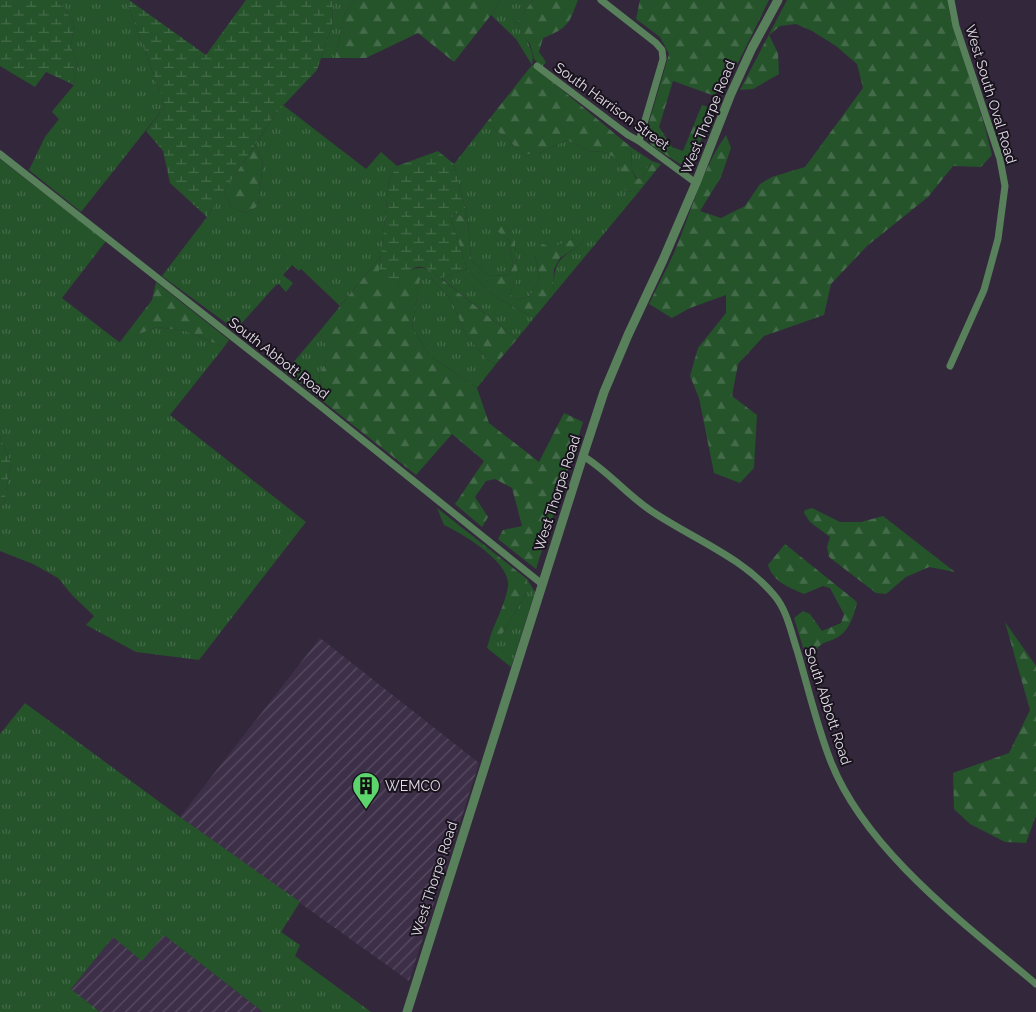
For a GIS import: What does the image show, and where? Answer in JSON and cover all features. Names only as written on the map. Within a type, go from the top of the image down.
[{"type":"street","points":[[601,0],[656,42],[662,50],[663,59],[639,141]]},
{"type":"street","name":"West Thorpe Road","points":[[407,1012],[604,392],[696,183],[730,96],[752,48],[778,0]]},
{"type":"street","name":"West South Oval Road","points":[[950,366],[984,290],[998,240],[1005,186],[1000,159],[956,26],[951,0]]},
{"type":"street","name":"South Harrison Street","points":[[537,66],[628,135],[696,183]]},
{"type":"street","name":"South Abbott Road","points":[[0,154],[319,405],[542,584]]},
{"type":"street","name":"South Abbott Road","points":[[583,456],[595,463],[650,510],[742,566],[775,596],[788,620],[831,762],[842,787],[866,823],[901,865],[941,904],[1036,984]]},
{"type":"shaded area","points":[[320,638],[479,763],[409,981],[180,817]]},
{"type":"shaded area","points":[[164,935],[263,1012],[100,1012],[71,989],[113,937]]},
{"type":"green space","points":[[0,0],[59,0],[74,24],[71,46],[77,65],[74,85],[46,72],[35,87],[0,66]]},
{"type":"green space","points":[[59,0],[126,0],[165,106],[81,212],[29,170],[45,137],[59,119],[52,112],[74,85],[77,65],[71,46],[74,24]]},
{"type":"green space","points":[[126,0],[129,0],[206,55],[246,0],[333,0],[332,25],[317,70],[276,113],[207,217],[170,183],[163,151],[146,131],[165,106]]},
{"type":"green space","points":[[333,0],[355,0],[345,12],[335,58],[321,58],[332,25]]},
{"type":"green space","points":[[355,0],[500,0],[491,15],[454,62],[418,33],[366,58],[335,58],[345,12]]},
{"type":"green space","points":[[500,0],[533,0],[517,22],[531,48],[532,65],[516,39],[491,15]]},
{"type":"green space","points":[[533,0],[578,0],[570,20],[563,28],[543,38],[539,52],[546,62],[542,67],[534,59],[530,44],[523,36],[517,22]]},
{"type":"green space","points":[[640,0],[769,0],[723,90],[712,95],[673,81],[659,127],[672,147],[683,151],[702,105],[715,109],[688,169],[652,146],[645,136],[669,54],[660,37],[636,19]]},
{"type":"green space","points":[[787,0],[948,0],[950,15],[992,155],[981,167],[953,166],[928,197],[867,246],[831,284],[824,315],[764,336],[738,364],[732,396],[757,415],[754,468],[740,483],[714,473],[699,398],[690,376],[698,348],[726,313],[726,295],[690,308],[672,318],[649,304],[676,248],[710,162],[726,135],[731,148],[721,177],[700,211],[721,218],[745,206],[760,184],[772,177],[805,167],[863,88],[857,64],[836,46],[812,31],[796,24],[780,26],[769,35],[778,53],[779,74],[753,89],[740,90]]},
{"type":"green space","points":[[532,65],[632,148],[631,168],[636,179],[642,178],[652,161],[661,164],[641,189],[628,192],[618,185],[622,168],[614,157],[602,151],[591,152],[567,140],[538,154],[524,154],[487,122]]},
{"type":"green space","points":[[283,105],[366,169],[381,152],[397,166],[389,180],[381,256],[340,306],[301,269],[299,271],[292,265],[283,275],[293,283],[286,292],[279,284],[276,285],[240,325],[237,331],[162,276],[207,217],[224,191],[231,207],[246,213],[258,206],[263,162],[255,145]]},
{"type":"green space","points":[[487,122],[524,154],[538,154],[567,140],[591,152],[602,151],[614,157],[622,168],[628,192],[641,189],[553,295],[554,276],[558,264],[561,259],[582,244],[584,239],[573,239],[535,256],[540,278],[530,296],[517,300],[510,294],[518,276],[515,241],[497,230],[509,240],[513,265],[509,276],[488,275],[471,260],[468,219],[454,164]]},
{"type":"green space","points":[[255,145],[263,162],[258,206],[246,213],[231,207],[224,191]]},
{"type":"green space","points":[[632,148],[652,161],[642,178],[637,179],[631,168]]},
{"type":"green space","points":[[438,151],[454,164],[468,219],[455,213],[451,219],[467,269],[441,278],[427,269],[417,267],[412,269],[397,286],[384,284],[379,274],[389,180],[397,166]]},
{"type":"green space","points":[[0,159],[106,241],[62,298],[119,342],[156,327],[186,331],[224,347],[170,415],[306,522],[199,660],[136,652],[86,625],[94,616],[58,578],[33,564],[0,551],[0,507],[4,503],[11,463],[0,437]]},
{"type":"green space","points":[[455,213],[468,219],[471,260],[488,275],[509,276],[513,265],[509,240],[496,230],[496,223],[507,228],[515,241],[518,276],[510,294],[517,300],[530,296],[540,278],[535,256],[542,244],[553,247],[573,239],[584,239],[582,244],[560,258],[554,269],[553,295],[534,318],[494,296],[467,269],[451,219]]},
{"type":"green space","points":[[381,256],[379,274],[397,286],[407,273],[413,269],[429,269],[517,339],[496,364],[488,360],[466,335],[451,299],[431,278],[420,279],[412,327],[429,355],[477,388],[489,423],[539,462],[564,413],[583,422],[536,569],[498,539],[503,530],[522,526],[512,488],[495,479],[486,481],[475,497],[488,517],[482,527],[455,504],[484,461],[452,434],[416,475],[324,402],[319,375],[327,359],[327,346],[319,332]]},
{"type":"green space","points":[[467,269],[494,296],[534,318],[517,339],[441,278]]},
{"type":"green space","points":[[420,278],[431,278],[451,299],[466,335],[488,360],[496,364],[477,388],[429,355],[412,327]]},
{"type":"green space","points":[[156,282],[229,340],[224,347],[186,331],[156,327],[120,342],[152,300]]},
{"type":"green space","points":[[319,332],[327,346],[327,359],[319,375],[324,402],[285,372]]},
{"type":"green space","points":[[0,437],[11,463],[4,503],[0,507]]},
{"type":"green space","points":[[437,508],[527,579],[527,593],[502,634],[491,634],[508,587],[507,578],[502,568],[485,550],[444,525]]},
{"type":"green space","points":[[812,508],[840,522],[861,522],[883,516],[955,572],[929,567],[906,577],[886,594],[876,593],[829,557],[827,547],[830,537],[810,522],[804,513],[805,510]]},
{"type":"green space","points":[[785,544],[857,602],[853,616],[845,631],[838,637],[819,646],[815,660],[808,664],[794,618],[803,611],[810,614],[822,631],[841,623],[844,614],[830,588],[823,586],[804,594],[783,584],[774,576],[768,565]]},
{"type":"green space","points":[[527,579],[535,592],[511,667],[487,648],[491,634],[502,634],[527,593]]},
{"type":"green space","points":[[1005,622],[1036,666],[1036,815],[1026,843],[1005,842],[970,824],[954,809],[953,773],[1009,753],[1030,710]]},
{"type":"green space","points":[[25,703],[300,902],[281,932],[300,945],[295,956],[371,1012],[263,1012],[164,935],[142,961],[113,937],[71,989],[100,1012],[0,1012],[0,734]]},
{"type":"place","name":"WEMCO","points":[[366,810]]}]
